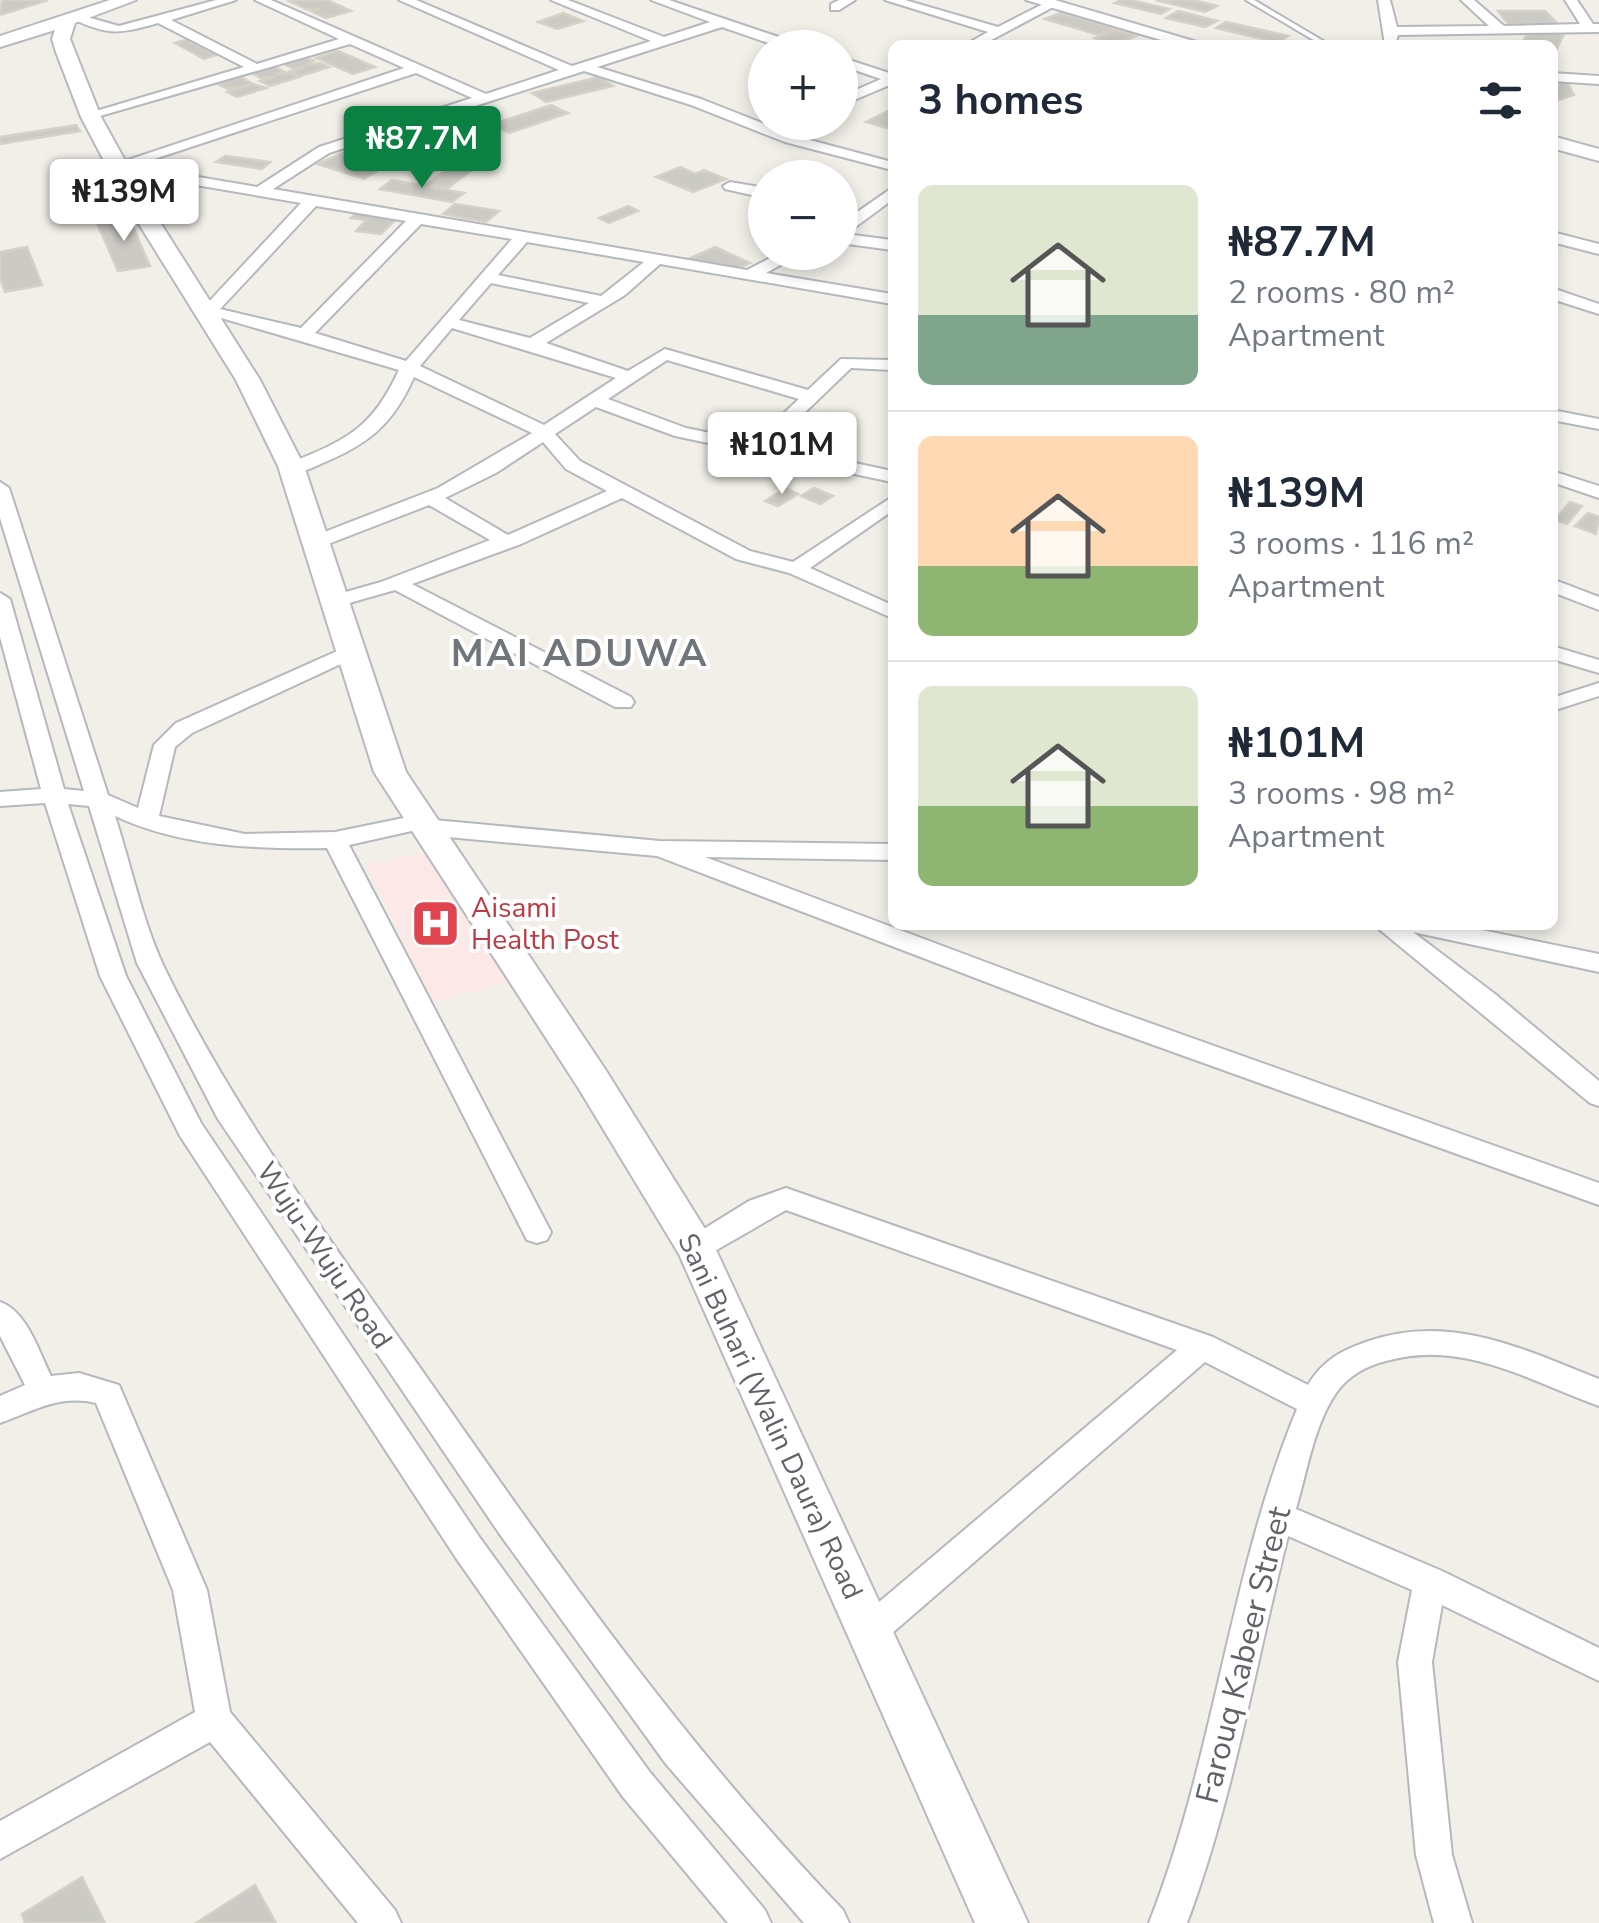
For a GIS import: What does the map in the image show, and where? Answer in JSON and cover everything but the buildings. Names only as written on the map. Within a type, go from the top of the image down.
[{"type":"street","points":[[0,38],[86,8],[127,0]]},
{"type":"street","points":[[86,8],[104,29],[119,30],[230,0]]},
{"type":"street","points":[[260,0],[488,100]]},
{"type":"street","points":[[404,0],[580,70],[748,124]]},
{"type":"street","points":[[557,0],[665,42]]},
{"type":"street","points":[[657,0],[748,32]]},
{"type":"street","points":[[835,6],[849,0]]},
{"type":"street","points":[[892,0],[999,31]]},
{"type":"street","points":[[1384,0],[1391,38],[1500,28],[1594,28]]},
{"type":"street","points":[[1467,0],[1500,28]]},
{"type":"street","points":[[1571,0],[1594,28]]},
{"type":"street","points":[[982,40],[1051,2],[1194,40]]},
{"type":"street","points":[[0,38],[86,8]]},
{"type":"street","name":"Sani Buhari (Walin Daura) Road","points":[[86,8],[62,39],[92,117],[248,380],[292,469],[390,772],[592,1080],[696,1248],[1002,1923]]},
{"type":"street","points":[[162,20],[257,68]]},
{"type":"street","points":[[261,192],[300,162],[324,150],[721,23]]},
{"type":"street","points":[[92,117],[350,40]]},
{"type":"street","points":[[858,67],[888,77]]},
{"type":"street","points":[[119,167],[415,69]]},
{"type":"street","points":[[1558,77],[1599,80]]},
{"type":"street","points":[[858,94],[888,80]]},
{"type":"street","points":[[802,140],[888,165]]},
{"type":"street","points":[[1558,140],[1599,151]]},
{"type":"street","points":[[119,167],[420,216],[654,261],[888,297]]},
{"type":"street","points":[[730,186],[748,190]]},
{"type":"street","points":[[858,220],[888,195]]},
{"type":"street","points":[[205,310],[312,201]]},
{"type":"street","points":[[858,212],[866,214]]},
{"type":"street","points":[[304,335],[420,216]]},
{"type":"street","points":[[292,469],[357,442],[395,399],[409,368],[524,235]]},
{"type":"street","points":[[858,238],[888,244]]},
{"type":"street","points":[[1558,239],[1599,249]]},
{"type":"street","points":[[532,344],[602,301],[654,261]]},
{"type":"street","points":[[746,276],[758,270]]},
{"type":"street","points":[[486,278],[602,301]]},
{"type":"street","points":[[1558,295],[1599,310]]},
{"type":"street","points":[[205,310],[304,335],[409,368],[546,434],[573,465],[743,555],[796,569],[888,610]]},
{"type":"street","points":[[448,322],[630,376]]},
{"type":"street","points":[[316,542],[431,498],[489,469],[668,354],[813,397]]},
{"type":"street","points":[[756,449],[847,363],[888,364]]},
{"type":"street","points":[[592,400],[681,432],[888,475]]},
{"type":"street","points":[[1558,416],[1599,424]]},
{"type":"street","points":[[1558,478],[1599,492]]},
{"type":"street","name":"Wuju-Wuju Road","points":[[0,488],[150,963],[228,1112],[499,1506],[678,1752],[767,1857],[830,1923]]},
{"type":"street","points":[[335,601],[396,583],[504,540],[514,540],[620,492]]},
{"type":"street","points":[[431,498],[504,540]]},
{"type":"street","points":[[796,569],[888,507]]},
{"type":"street","points":[[396,583],[623,702]]},
{"type":"street","points":[[1558,587],[1599,604]]},
{"type":"street","name":"Wuju-Wuju Road","points":[[0,599],[54,795],[112,976],[190,1129],[300,1300],[513,1611],[636,1784],[752,1923]]},
{"type":"street","points":[[146,821],[165,744],[184,728],[351,652]]},
{"type":"street","points":[[1558,654],[1599,667]]},
{"type":"street","points":[[1558,704],[1599,689]]},
{"type":"street","points":[[0,799],[54,795],[100,800],[146,821],[245,842],[334,840],[424,824],[660,849],[888,852]]},
{"type":"street","points":[[334,840],[537,1232]]},
{"type":"street","points":[[660,849],[1126,1025],[1599,1194]]},
{"type":"street","points":[[1393,930],[1486,1000],[1599,1096]]},
{"type":"street","points":[[1461,930],[1599,963]]},
{"type":"street","points":[[696,1248],[759,1208],[786,1199],[1202,1346],[1315,1403]]},
{"type":"street","points":[[0,1314],[14,1332],[44,1390]]},
{"type":"street","name":"Farouq Kabeer Street","points":[[1168,1923],[1210,1796],[1275,1516],[1315,1403],[1335,1372],[1364,1356],[1406,1343],[1455,1341],[1599,1393]]},
{"type":"street","points":[[871,1630],[1202,1346]]},
{"type":"street","points":[[0,1410],[44,1390],[86,1384],[108,1394],[190,1590],[214,1720],[382,1923]]},
{"type":"street","points":[[1275,1516],[1430,1582],[1599,1666]]},
{"type":"street","points":[[1430,1582],[1416,1662],[1434,1854],[1453,1923]]},
{"type":"street","points":[[0,1840],[214,1720]]},
{"type":"lane","points":[[1249,0],[1318,40]]},
{"type":"shaded area","name":"Aisami Health Post","points":[[432,851],[514,981],[432,1002],[367,865]]},
{"type":"place","name":"Aisami Health Post","points":[[436,923]]},
{"type":"district","name":"MAI ADUWA","points":[[580,653]]}]
